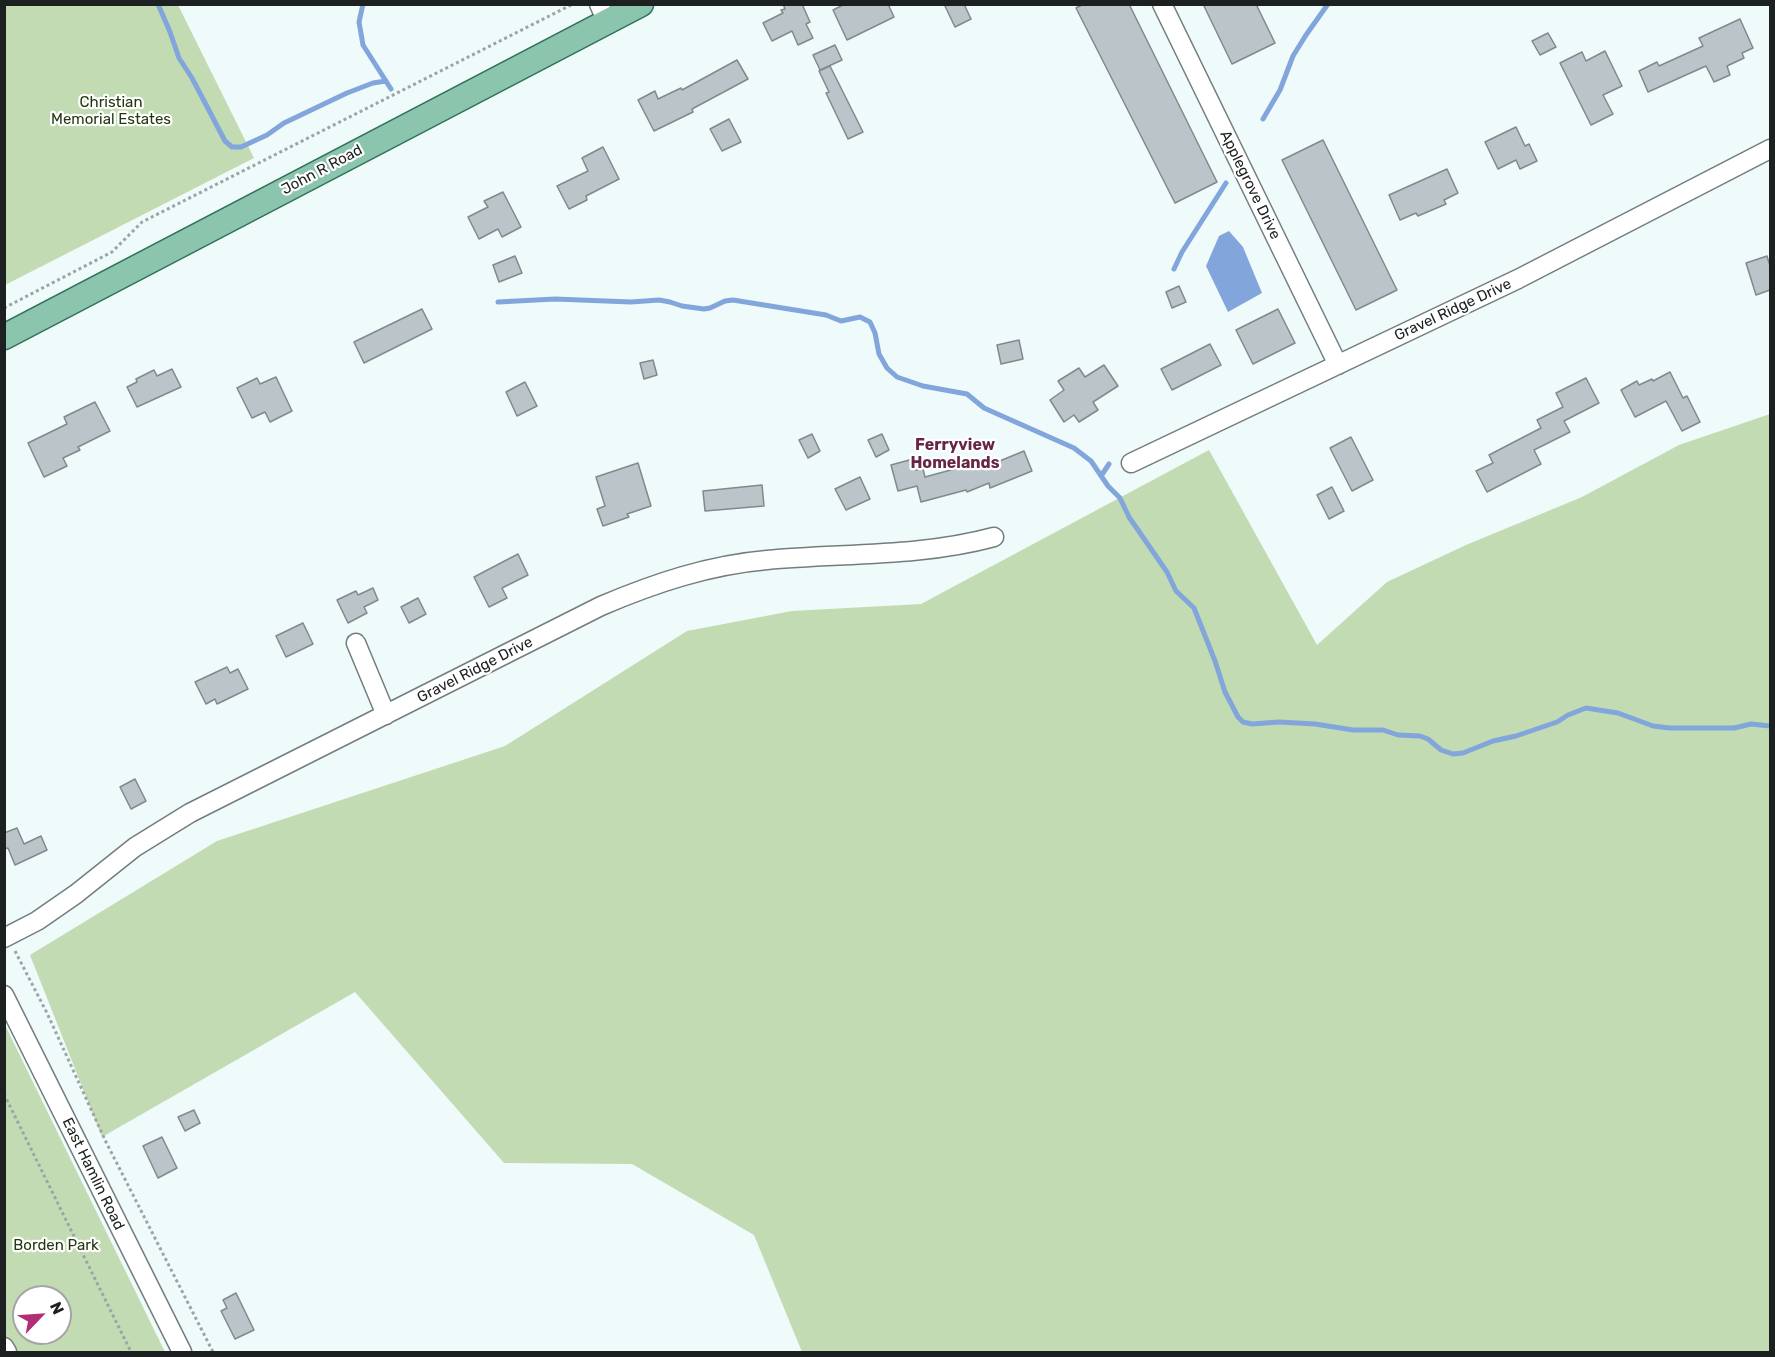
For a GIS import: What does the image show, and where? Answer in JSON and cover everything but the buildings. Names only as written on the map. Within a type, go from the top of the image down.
[{"type":"main road","name":"John R Road","points":[[4,336],[603,13],[635,6]]},
{"type":"street","name":"Applegrove Drive","points":[[1162,4],[1338,365]]},
{"type":"street","name":"Gravel Ridge Drive","points":[[1131,463],[1518,279],[1770,149]]},
{"type":"street","name":"Gravel Ridge Drive","points":[[4,938],[37,921],[76,894],[135,847],[190,813],[601,606],[640,589],[722,566],[766,560],[940,549],[994,537]]},
{"type":"street","points":[[356,643],[386,715]]},
{"type":"street","name":"East Hamlin Road","points":[[4,995],[182,1353]]},
{"type":"street","points":[[4,1347],[7,1353]]},
{"type":"path","points":[[4,308],[112,252],[142,222],[573,4]]},
{"type":"path","points":[[17,955],[47,1013],[106,1142],[213,1353]]},
{"type":"path","points":[[4,1094],[131,1353]]},
{"type":"green space","name":"Christian Memorial Estates","points":[[5,4],[178,5],[254,158],[5,285]]},
{"type":"green space","points":[[1770,414],[1770,1352],[802,1352],[754,1235],[632,1164],[504,1163],[355,992],[102,1137],[30,955],[217,841],[505,746],[687,631],[792,611],[921,604],[1209,450],[1317,645],[1387,582],[1466,545],[1582,497],[1679,445]]},
{"type":"green space","name":"Borden Park","points":[[5,1025],[165,1352],[5,1352]]},
{"type":"water","points":[[1229,231],[1243,247],[1262,293],[1228,312],[1206,266],[1219,236]]},
{"type":"waterway","points":[[158,4],[179,58],[225,141],[232,147],[241,147],[267,135],[284,123],[347,93],[373,83],[386,81]]},
{"type":"waterway","points":[[363,4],[359,22],[363,45],[391,89]]},
{"type":"waterway","points":[[1263,119],[1280,90],[1293,56],[1328,4]]},
{"type":"waterway","points":[[1174,269],[1182,252],[1226,183]]},
{"type":"waterway","points":[[498,302],[555,299],[631,302],[659,300],[704,309],[733,300],[826,315],[841,321],[860,317],[870,322],[875,333],[879,354],[887,368],[897,377],[923,386],[967,394],[984,408],[1074,448],[1091,461],[1108,486],[1120,498],[1129,517],[1167,572],[1176,591],[1194,608],[1225,692],[1243,722],[1315,724],[1353,730],[1383,730],[1398,735],[1420,736],[1428,739],[1441,750],[1453,754],[1463,753],[1493,741],[1557,722],[1586,708],[1618,713],[1653,726],[1669,728],[1734,728],[1751,724],[1770,726]]},
{"type":"waterway","points":[[1101,476],[1109,464]]},
{"type":"district","name":"Ferryview Homelands","points":[[955,454]]}]
